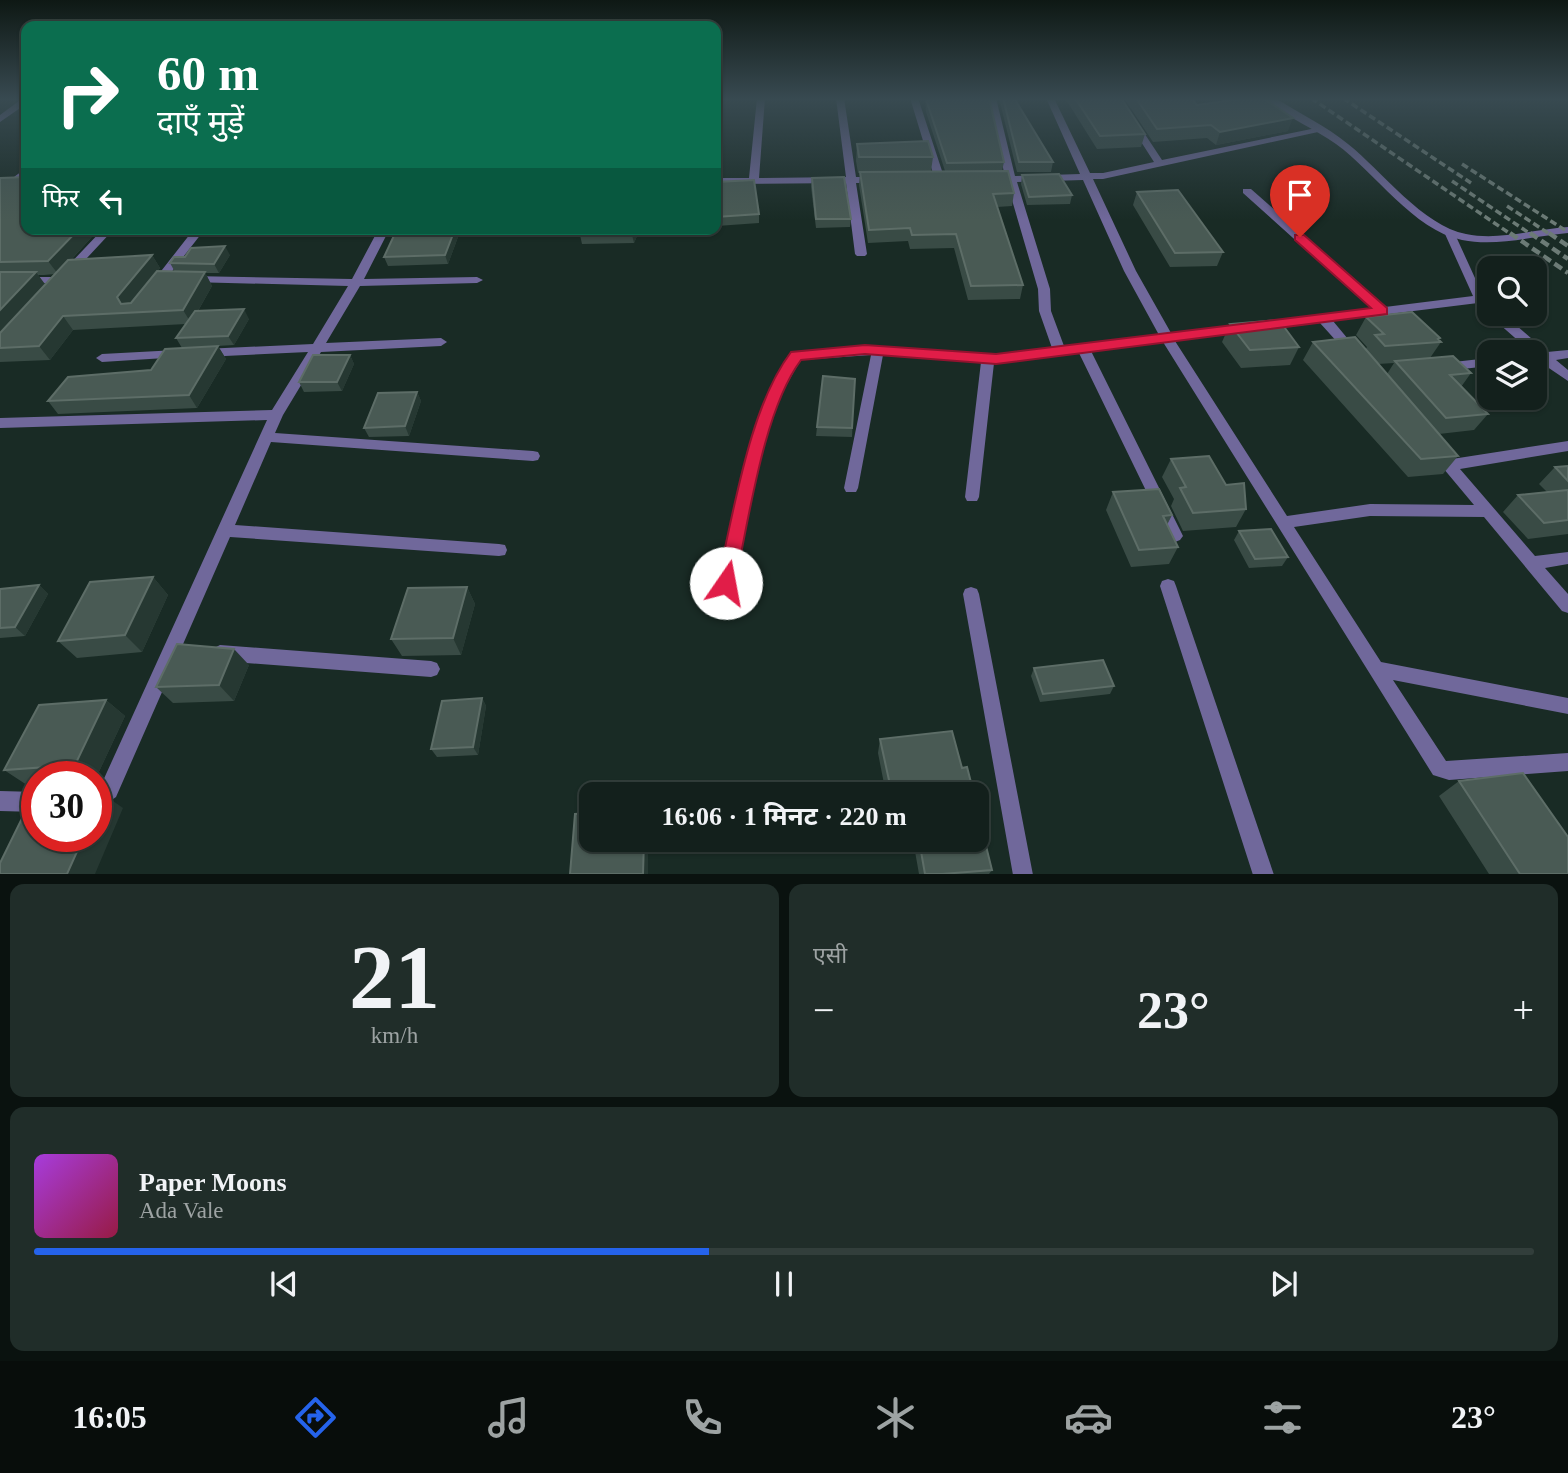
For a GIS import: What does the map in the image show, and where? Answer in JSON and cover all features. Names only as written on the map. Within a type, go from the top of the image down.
[{"type":"street","points":[[754,181],[758,139]]},
{"type":"street","points":[[844,139],[861,254]]},
{"type":"street","points":[[927,139],[940,180]]},
{"type":"street","points":[[1001,139],[1044,289],[1048,320],[1060,352]]},
{"type":"street","points":[[1069,139],[1130,271],[1167,338],[1440,768],[1449,771],[1568,762]]},
{"type":"street","points":[[1144,139],[1160,164]]},
{"type":"street","points":[[979,180],[1086,177],[1274,139]]},
{"type":"street","points":[[1334,139],[1431,222],[1450,234],[1465,238],[1515,237],[1568,230]]},
{"type":"street","points":[[14,182],[21,176]]},
{"type":"street","points":[[721,181],[888,180]]},
{"type":"street","points":[[927,180],[953,180]]},
{"type":"street","points":[[0,182],[21,182]]},
{"type":"street","points":[[1247,191],[1382,311]]},
{"type":"street","points":[[1450,234],[1477,288]]},
{"type":"street","points":[[0,280],[56,285],[103,235]]},
{"type":"street","points":[[148,295],[195,235]]},
{"type":"street","points":[[112,783],[276,415],[314,348],[356,283],[381,235]]},
{"type":"street","points":[[161,278],[356,283],[477,280]]},
{"type":"street","points":[[726,583],[752,464],[785,370],[797,356],[827,351],[988,359],[1382,311],[1477,305]]},
{"type":"street","points":[[1322,318],[1362,362]]},
{"type":"street","points":[[1508,326],[1522,340]]},
{"type":"street","points":[[102,358],[441,342]]},
{"type":"street","points":[[1083,349],[1175,536]]},
{"type":"street","points":[[851,488],[878,352]]},
{"type":"street","points":[[1547,356],[1568,354]]},
{"type":"street","points":[[971,497],[988,359]]},
{"type":"street","points":[[1547,362],[1568,377]]},
{"type":"street","points":[[1437,367],[1477,363]]},
{"type":"street","points":[[0,423],[276,415]]},
{"type":"street","points":[[266,437],[533,456]]},
{"type":"street","points":[[1432,445],[1568,606]]},
{"type":"street","points":[[1449,465],[1568,446]]},
{"type":"street","points":[[1285,522],[1370,510],[1488,511]]},
{"type":"street","points":[[224,530],[499,550]]},
{"type":"street","points":[[1531,563],[1568,558]]},
{"type":"street","points":[[1168,586],[1264,874]]},
{"type":"street","points":[[971,594],[1023,874]]},
{"type":"street","points":[[170,649],[431,669]]},
{"type":"street","points":[[1376,669],[1568,706]]},
{"type":"street","points":[[0,801],[21,802]]},
{"type":"building","points":[[939,139],[999,139],[1004,162],[947,163]]},
{"type":"building","points":[[1013,139],[1039,139],[1053,162],[1019,162]]},
{"type":"building","points":[[928,141],[933,157],[859,157],[857,144]]},
{"type":"building","points":[[1008,171],[1014,193],[993,194],[1023,285],[971,286],[956,234],[912,235],[910,228],[869,230],[860,172]]},
{"type":"building","points":[[1059,174],[1072,195],[1029,197],[1022,175]]},
{"type":"building","points":[[21,177],[21,235],[73,235],[48,261],[0,262],[0,178]]},
{"type":"building","points":[[844,177],[851,219],[816,219],[812,178]]},
{"type":"building","points":[[754,180],[759,214],[721,217],[721,182]]},
{"type":"building","points":[[1178,190],[1223,252],[1175,253],[1137,192]]},
{"type":"building","points":[[394,235],[453,235],[445,255],[384,257]]},
{"type":"building","points":[[225,246],[214,264],[170,263],[174,257],[185,257],[191,248]]},
{"type":"building","points":[[152,255],[117,297],[121,304],[131,303],[157,271],[205,272],[183,310],[63,316],[39,346],[0,348],[0,333],[68,260]]},
{"type":"building","points":[[0,272],[36,272],[0,310]]},
{"type":"building","points":[[244,309],[228,336],[176,338],[195,311]]},
{"type":"building","points":[[1412,312],[1441,342],[1385,346],[1375,335],[1384,334],[1366,317]]},
{"type":"building","points":[[1279,320],[1299,347],[1250,350],[1230,324]]},
{"type":"building","points":[[1355,337],[1458,456],[1421,459],[1313,342]]},
{"type":"building","points":[[218,346],[189,395],[48,401],[68,377],[151,370],[165,349]]},
{"type":"building","points":[[313,355],[350,355],[337,382],[299,382]]},
{"type":"building","points":[[1453,356],[1471,373],[1450,375],[1477,403],[1477,410],[1484,410],[1488,414],[1446,418],[1395,361]]},
{"type":"building","points":[[823,376],[855,379],[852,428],[817,427]]},
{"type":"building","points":[[417,392],[405,426],[364,428],[378,393]]},
{"type":"building","points":[[1209,456],[1226,485],[1244,483],[1246,509],[1193,513],[1180,488],[1186,487],[1171,459]]},
{"type":"building","points":[[1568,466],[1568,481],[1555,467]]},
{"type":"building","points":[[1159,489],[1172,515],[1163,516],[1178,547],[1139,550],[1113,492]]},
{"type":"building","points":[[1568,490],[1568,520],[1544,523],[1518,495]]},
{"type":"building","points":[[1271,529],[1288,557],[1255,559],[1239,531]]},
{"type":"building","points":[[153,577],[125,635],[58,641],[90,582]]},
{"type":"building","points":[[39,585],[15,627],[0,628],[0,589]]},
{"type":"building","points":[[467,587],[453,638],[391,639],[408,588]]},
{"type":"building","points":[[177,644],[234,649],[219,685],[156,687]]},
{"type":"building","points":[[1103,660],[1114,686],[1043,694],[1034,668]]},
{"type":"building","points":[[482,698],[473,747],[431,749],[442,701]]},
{"type":"building","points":[[106,700],[77,761],[21,761],[21,769],[4,770],[39,705]]},
{"type":"building","points":[[952,731],[962,768],[967,767],[971,782],[889,782],[880,739]]},
{"type":"building","points":[[1523,773],[1568,837],[1568,874],[1520,874],[1459,781]]},
{"type":"building","points":[[575,814],[579,814],[579,852],[644,852],[643,874],[570,874]]},
{"type":"building","points":[[21,820],[21,852],[77,852],[67,874],[0,874],[0,863]]},
{"type":"building","points":[[921,852],[988,852],[992,870],[942,874],[925,874]]},
{"type":"railway","points":[[1371,139],[1512,235]]},
{"type":"railway","points":[[1404,139],[1471,183]]},
{"type":"railway","points":[[1462,164],[1568,232]]},
{"type":"railway","points":[[1452,181],[1532,235]]},
{"type":"railway","points":[[1507,206],[1551,235]]},
{"type":"railway","points":[[1510,233],[1568,273]]},
{"type":"railway","points":[[1530,233],[1568,259]]},
{"type":"railway","points":[[1549,233],[1568,246]]},
{"type":"route","points":[[726,583],[762,430],[785,370],[797,356],[827,351],[865,350],[996,359],[1382,311],[1300,237]]}]
